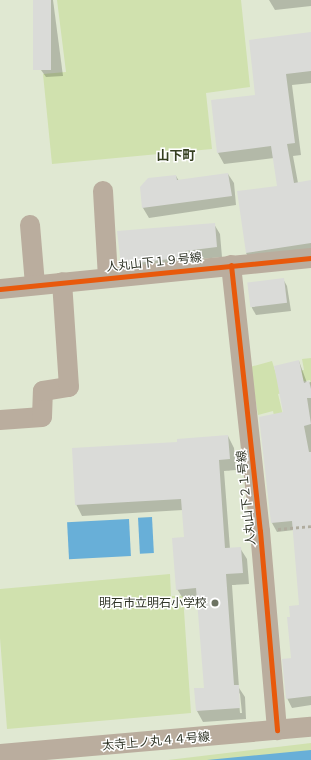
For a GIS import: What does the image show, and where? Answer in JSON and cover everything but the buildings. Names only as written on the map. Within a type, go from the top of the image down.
[{"type":"street","points":[[103,191],[108,277]]},
{"type":"street","points":[[30,225],[35,285]]},
{"type":"street","name":"人丸山下１９号線","points":[[0,289],[231,264],[311,258]]},
{"type":"street","name":"人丸山下２１号線","points":[[231,264],[260,531],[277,730]]},
{"type":"street","points":[[0,420],[42,418],[43,391],[69,387],[62,282]]},
{"type":"street","name":"太寺上ノ丸４４号線","points":[[0,754],[311,726]]},
{"type":"path","points":[[260,531],[311,526]]},
{"type":"green space","points":[[57,0],[241,0],[250,87],[206,93],[212,149],[52,164],[43,74],[66,72]]},
{"type":"green space","points":[[311,358],[311,386],[310,380],[300,382],[298,371],[304,370],[302,359]]},
{"type":"green space","points":[[272,361],[282,393],[278,394],[286,428],[277,430],[273,411],[258,415],[250,367]]},
{"type":"green space","points":[[170,574],[171,596],[183,596],[191,713],[7,729],[0,638],[0,589]]},
{"type":"green space","points":[[311,743],[311,760],[168,760]]},
{"type":"water","points":[[152,517],[154,553],[140,554],[138,518]]},
{"type":"water","points":[[129,519],[131,556],[69,559],[67,522]]},
{"type":"water","points":[[311,750],[311,760],[207,760]]},
{"type":"cycle path","points":[[0,289],[311,258]]},
{"type":"cycle path","points":[[231,265],[260,531],[277,730]]},
{"type":"place","name":"明石市立明石小学校","points":[[215,603]]},
{"type":"district","name":"山下町","points":[[176,155]]}]
